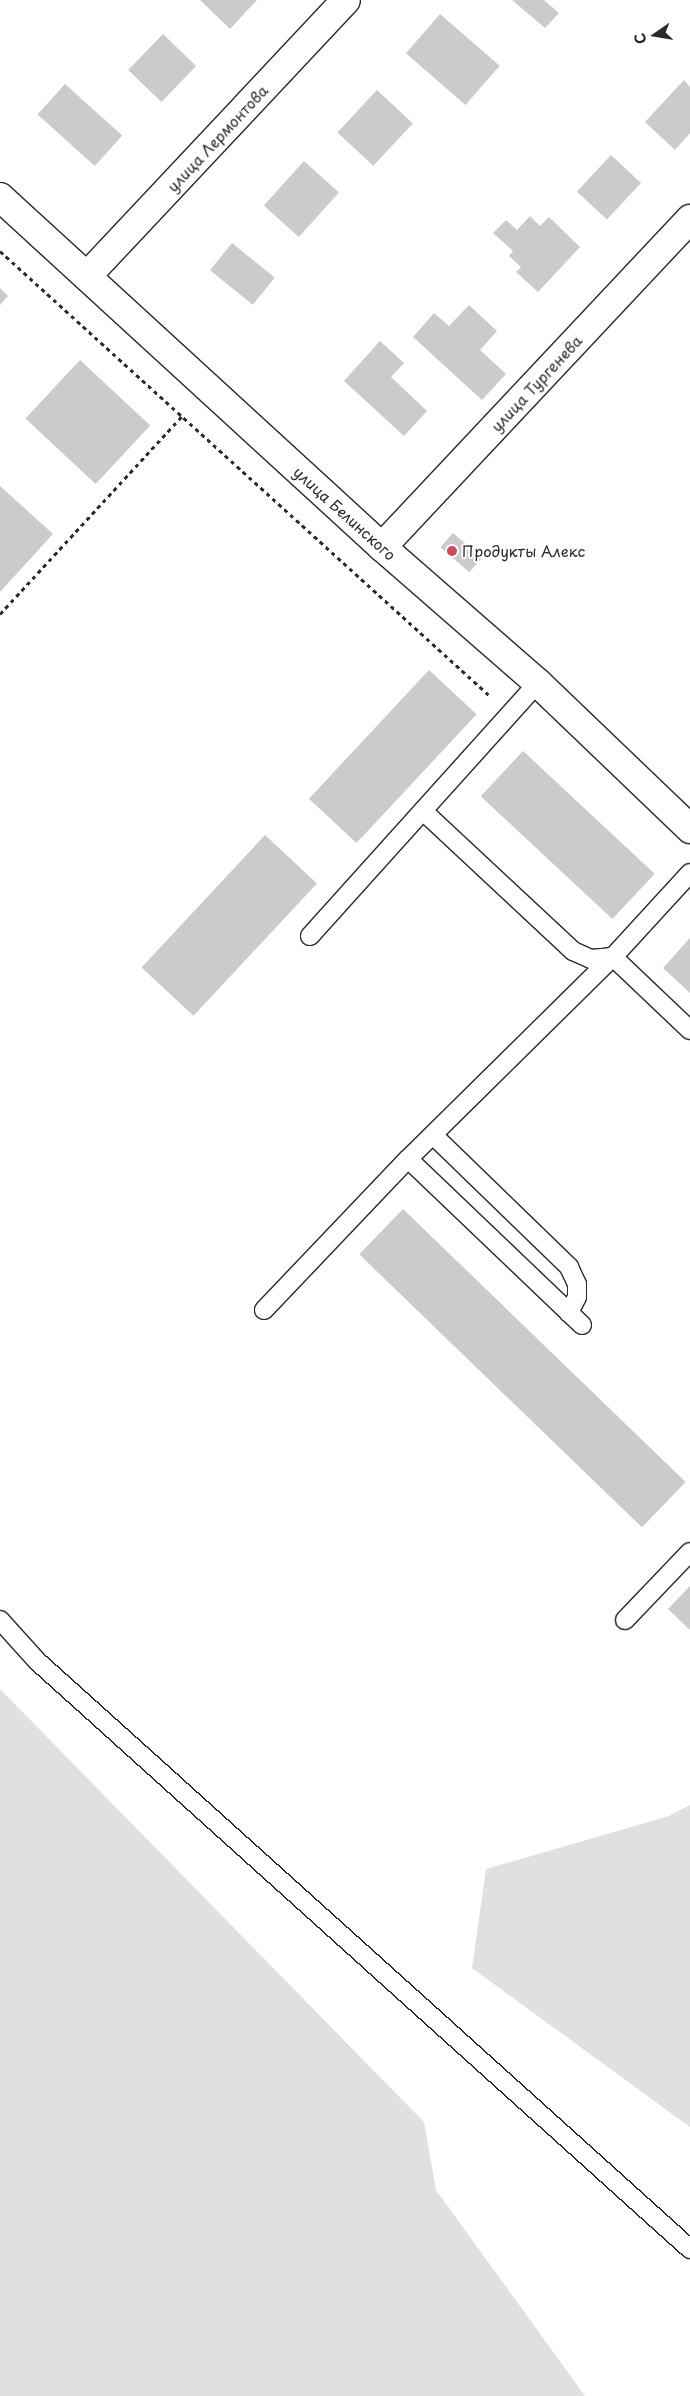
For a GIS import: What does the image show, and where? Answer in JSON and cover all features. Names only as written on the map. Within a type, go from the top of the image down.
[{"type":"street","name":"улица Лермонтова","points":[[87,276],[346,0]]},
{"type":"street","name":"улица Белинского","points":[[0,197],[382,547],[538,683],[690,829]]},
{"type":"street","name":"улица Тургенева","points":[[382,547],[690,219]]},
{"type":"lane","points":[[310,936],[538,683]]},
{"type":"lane","points":[[423,811],[573,951],[590,959],[613,957],[690,1030]]},
{"type":"lane","points":[[264,1310],[408,1159],[613,957],[690,873]]},
{"type":"lane","points":[[434,1135],[569,1267],[576,1284],[577,1297],[569,1312]]},
{"type":"lane","points":[[408,1159],[582,1325]]},
{"type":"lane","points":[[625,1620],[690,1552]]},
{"type":"lane","points":[[0,1620],[37,1662],[690,2249]]},
{"type":"path","points":[[0,251],[494,700]]},
{"type":"path","points":[[0,614],[182,416]]},
{"type":"shaded area","points":[[0,1689],[424,2122],[436,2190],[585,2396],[0,2396]]},
{"type":"shaded area","points":[[690,1805],[690,2127],[472,1968],[486,1869],[669,1816]]},
{"type":"building","points":[[200,0],[257,0],[230,29]]},
{"type":"building","points":[[512,0],[544,0],[559,13],[545,28]]},
{"type":"building","points":[[440,14],[500,66],[466,105],[406,53]]},
{"type":"building","points":[[163,34],[196,66],[161,102],[128,70]]},
{"type":"building","points":[[684,80],[690,87],[690,133],[675,150],[645,122]]},
{"type":"building","points":[[65,84],[122,136],[95,166],[38,114]]},
{"type":"building","points":[[377,90],[413,123],[373,166],[337,132]]},
{"type":"building","points":[[611,155],[641,183],[607,220],[577,192]]},
{"type":"building","points":[[304,161],[339,192],[299,237],[264,206]]},
{"type":"building","points":[[530,216],[540,226],[549,217],[580,247],[538,292],[516,272],[521,267],[509,256],[513,251],[493,233],[506,220],[517,230]]},
{"type":"building","points":[[232,243],[275,278],[253,305],[210,270]]},
{"type":"building","points":[[0,288],[8,296],[0,305]]},
{"type":"building","points":[[469,305],[497,331],[480,350],[506,374],[482,400],[413,337],[434,313],[449,326]]},
{"type":"building","points":[[380,341],[404,363],[391,377],[427,411],[404,436],[344,381]]},
{"type":"building","points":[[80,360],[150,425],[96,484],[25,419]]},
{"type":"building","points":[[0,486],[53,534],[0,592]]},
{"type":"building","points":[[453,533],[482,558],[469,572],[441,547]]},
{"type":"building","points":[[429,670],[477,714],[357,843],[309,799]]},
{"type":"building","points":[[523,751],[655,874],[612,919],[481,796]]},
{"type":"building","points":[[265,835],[317,883],[193,1016],[142,967]]},
{"type":"building","points":[[690,938],[690,993],[663,968]]},
{"type":"building","points":[[403,1209],[686,1482],[642,1527],[359,1254]]},
{"type":"building","points":[[690,1586],[690,1630],[668,1609]]},
{"type":"place","name":"Продукты Алекс","points":[[452,551]]}]
